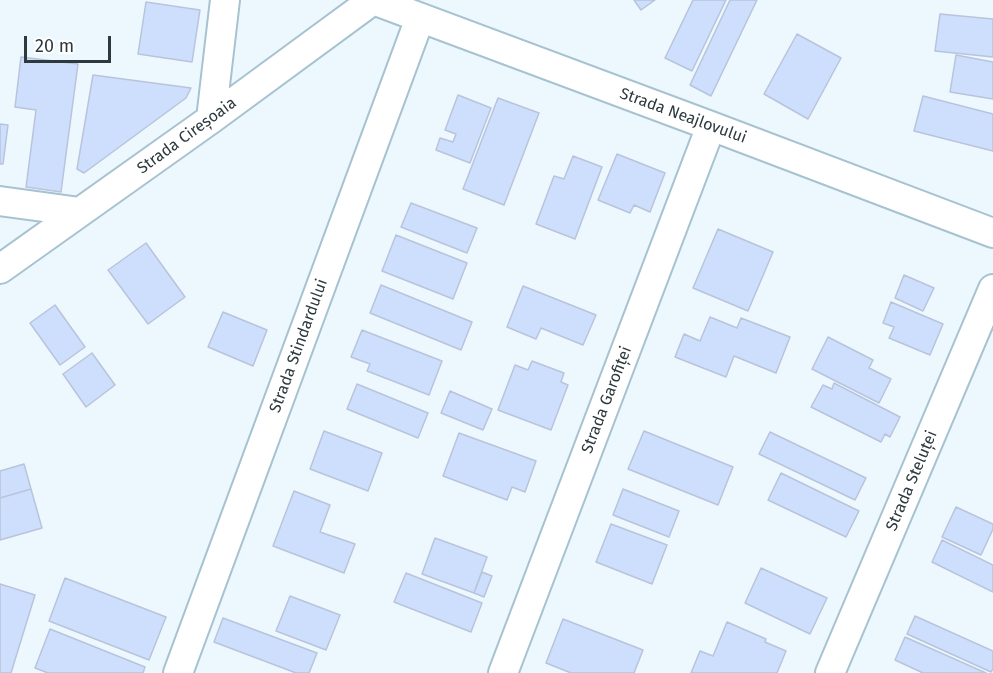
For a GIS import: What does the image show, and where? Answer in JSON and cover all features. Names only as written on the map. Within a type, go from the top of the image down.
[{"type":"street","points":[[211,119],[225,0]]},
{"type":"street","name":"Strada Cireșoaia","points":[[0,269],[373,0]]},
{"type":"street","name":"Strada Neajlovului","points":[[373,0],[993,233]]},
{"type":"street","name":"Strada Stindardului","points":[[178,673],[420,18]]},
{"type":"street","name":"Strada Garofiței","points":[[503,673],[711,126]]},
{"type":"street","points":[[0,201],[80,212]]},
{"type":"street","name":"Strada Steluței","points":[[830,673],[993,289]]},
{"type":"building","points":[[634,0],[655,0],[641,10]]},
{"type":"building","points":[[693,0],[726,0],[692,71],[665,58]]},
{"type":"building","points":[[730,0],[757,0],[711,96],[690,85]]},
{"type":"building","points":[[146,2],[200,10],[192,62],[138,54]]},
{"type":"building","points":[[940,14],[993,19],[993,57],[935,51]]},
{"type":"building","points":[[797,34],[841,58],[808,119],[764,94]]},
{"type":"building","points":[[956,55],[993,62],[993,99],[950,92]]},
{"type":"building","points":[[21,57],[78,64],[61,192],[26,187],[36,110],[15,107]]},
{"type":"building","points":[[93,75],[191,88],[186,98],[84,173],[77,169]]},
{"type":"building","points":[[458,95],[491,108],[470,163],[436,150],[440,138],[453,142],[456,134],[445,130]]},
{"type":"building","points":[[923,96],[993,114],[993,151],[914,131]]},
{"type":"building","points":[[498,98],[539,113],[504,205],[463,189]]},
{"type":"building","points":[[0,124],[8,125],[3,164],[0,164]]},
{"type":"building","points":[[617,154],[665,173],[650,212],[634,205],[630,213],[598,200]]},
{"type":"building","points":[[573,156],[602,167],[575,239],[536,224],[554,176],[564,179]]},
{"type":"building","points":[[411,203],[477,228],[467,253],[401,227]]},
{"type":"building","points":[[718,229],[773,252],[748,311],[693,288]]},
{"type":"building","points":[[396,235],[467,263],[453,299],[382,271]]},
{"type":"building","points":[[146,243],[185,297],[148,324],[108,270]]},
{"type":"building","points":[[904,275],[934,288],[923,311],[895,298]]},
{"type":"building","points":[[381,285],[472,322],[461,350],[370,313]]},
{"type":"building","points":[[523,286],[596,315],[583,345],[541,328],[536,339],[507,327]]},
{"type":"building","points":[[891,302],[943,324],[930,355],[889,338],[894,327],[883,323]]},
{"type":"building","points":[[55,305],[85,347],[60,365],[30,323]]},
{"type":"building","points":[[223,312],[267,330],[253,366],[208,347]]},
{"type":"building","points":[[710,317],[737,328],[741,318],[790,337],[776,373],[734,356],[726,377],[675,357],[684,334],[700,341]]},
{"type":"building","points":[[362,330],[442,361],[429,395],[367,371],[370,364],[351,357]]},
{"type":"building","points":[[828,337],[873,360],[869,368],[891,379],[879,403],[812,369]]},
{"type":"building","points":[[92,353],[115,385],[86,407],[63,374]]},
{"type":"building","points":[[532,361],[564,373],[561,382],[568,385],[551,430],[498,410],[515,365],[528,370]]},
{"type":"building","points":[[834,383],[900,417],[890,437],[885,434],[881,442],[811,407],[823,385],[832,389]]},
{"type":"building","points":[[357,384],[428,413],[418,438],[347,409]]},
{"type":"building","points":[[450,391],[492,409],[483,430],[441,413]]},
{"type":"building","points":[[324,431],[382,453],[368,491],[310,469]]},
{"type":"building","points":[[644,431],[733,467],[718,505],[628,469]]},
{"type":"building","points":[[770,432],[866,478],[855,500],[759,454]]},
{"type":"building","points":[[459,433],[536,461],[525,492],[512,487],[507,500],[443,476]]},
{"type":"building","points":[[24,464],[31,489],[0,498],[0,471]]},
{"type":"building","points":[[781,473],[859,511],[846,537],[768,500]]},
{"type":"building","points":[[31,489],[42,528],[0,540],[0,498]]},
{"type":"building","points":[[623,489],[679,511],[669,537],[613,515]]},
{"type":"building","points":[[294,491],[330,505],[320,532],[355,544],[344,573],[273,546]]},
{"type":"building","points":[[956,507],[993,524],[993,529],[981,555],[942,537]]},
{"type":"building","points":[[611,524],[667,545],[652,584],[596,562]]},
{"type":"building","points":[[435,538],[487,557],[474,593],[422,574]]},
{"type":"building","points":[[942,540],[993,565],[993,592],[932,562]]},
{"type":"building","points":[[761,568],[827,598],[810,634],[745,603]]},
{"type":"building","points":[[482,572],[492,576],[484,597],[474,593]]},
{"type":"building","points":[[406,573],[482,603],[471,632],[394,602]]},
{"type":"building","points":[[65,578],[166,617],[149,660],[49,621]]},
{"type":"building","points":[[0,584],[35,595],[11,673],[0,673]]},
{"type":"building","points":[[290,596],[340,615],[326,650],[276,631]]},
{"type":"building","points":[[915,616],[993,651],[991,672],[907,634]]},
{"type":"building","points":[[223,618],[317,653],[309,673],[296,673],[214,642]]},
{"type":"building","points":[[563,619],[643,650],[634,673],[571,673],[546,663]]},
{"type":"building","points":[[727,622],[766,639],[765,642],[786,651],[777,673],[691,673],[700,651],[713,656]]},
{"type":"building","points":[[50,629],[145,667],[143,673],[48,673],[35,668]]},
{"type":"building","points":[[905,637],[986,673],[923,673],[895,660]]}]
